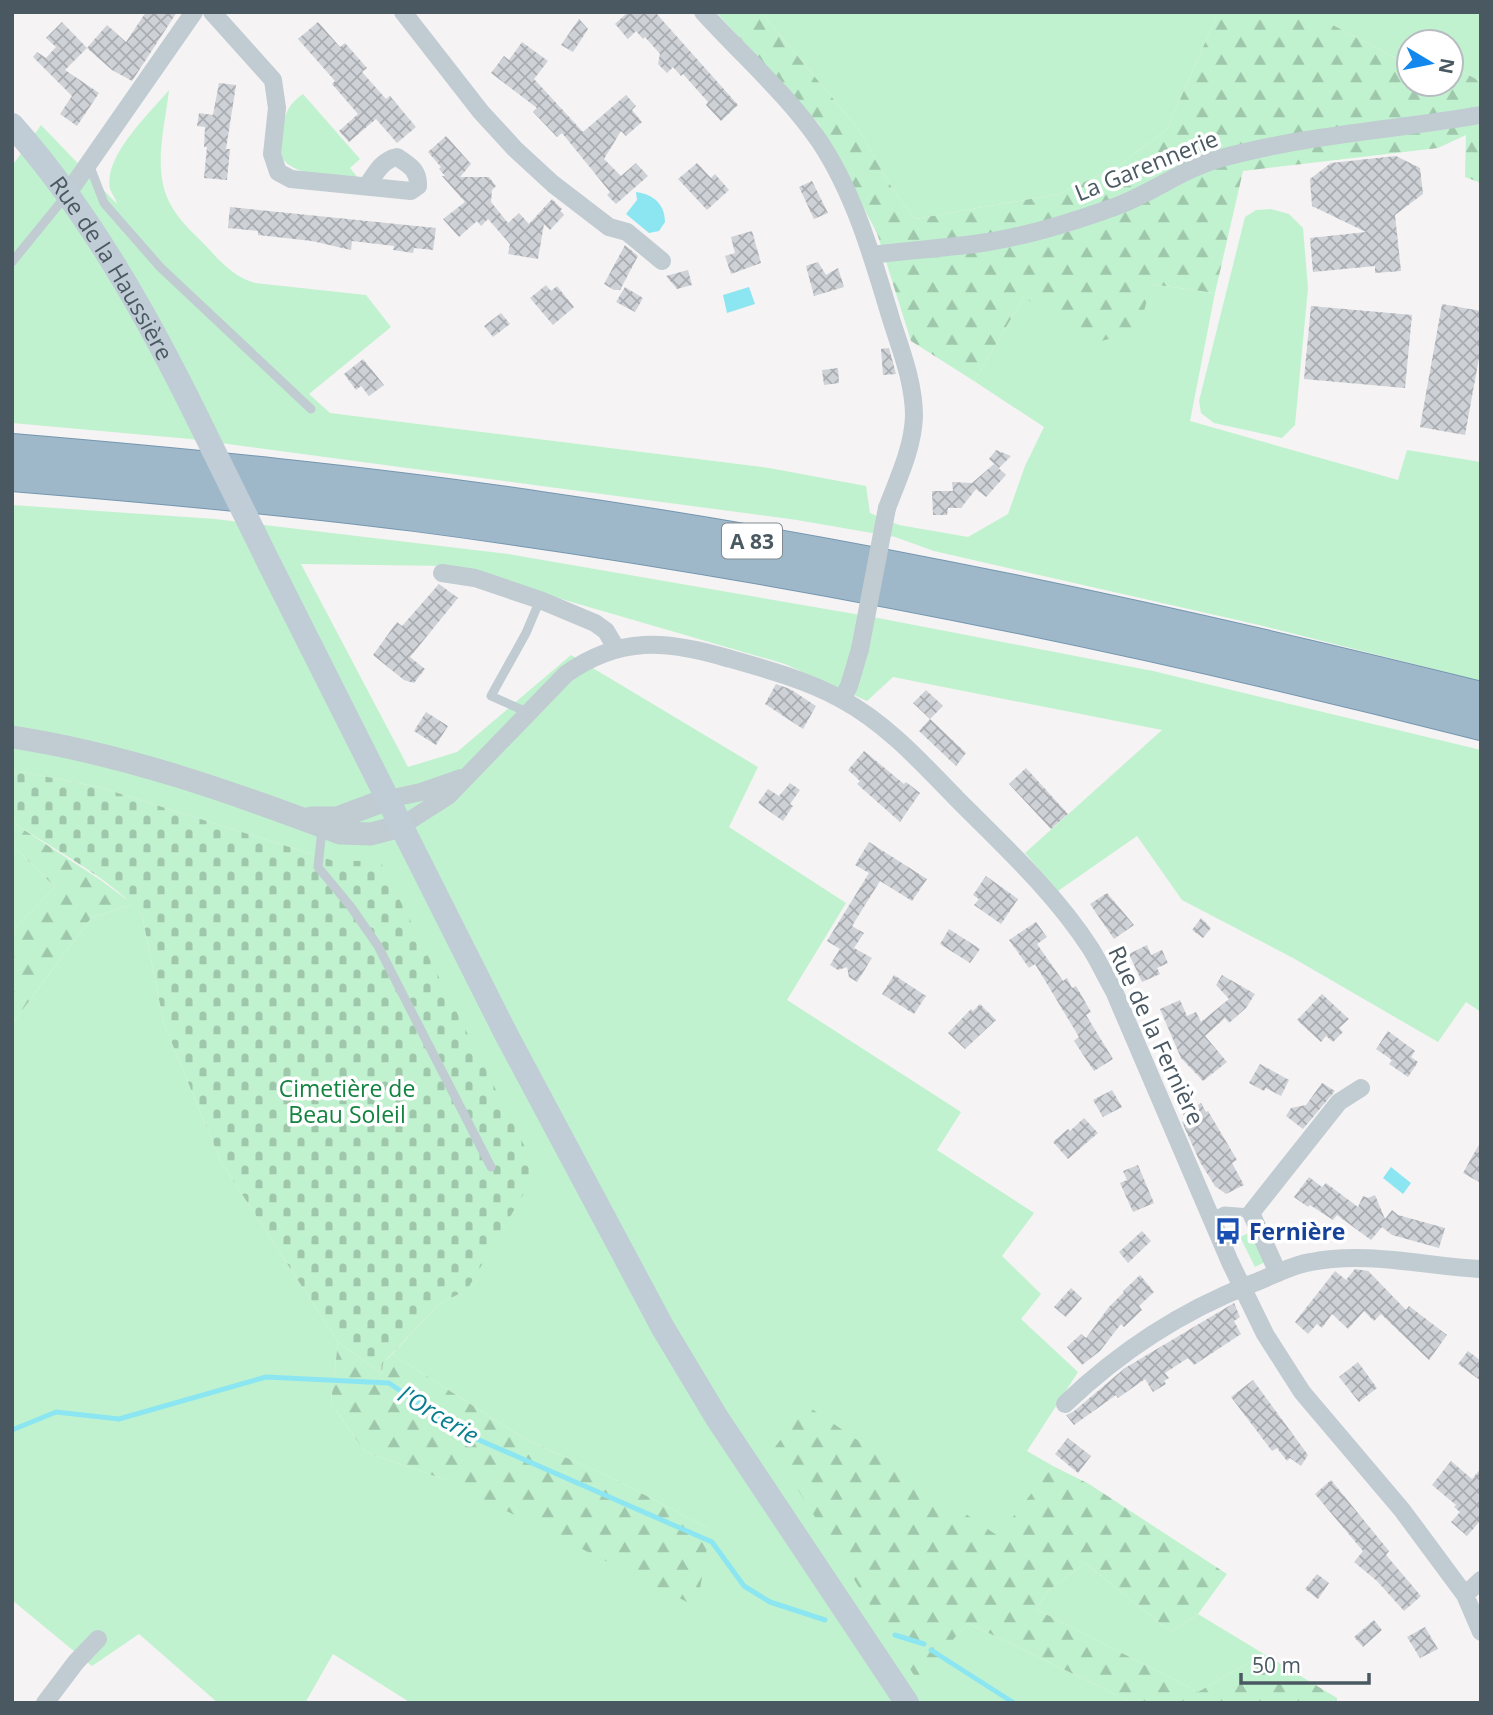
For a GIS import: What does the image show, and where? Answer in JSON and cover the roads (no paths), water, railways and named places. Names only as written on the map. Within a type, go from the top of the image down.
[{"type":"highway","name":"A 83","points":[[12,449],[156,461],[403,488],[542,507],[769,544],[1191,628],[1481,697]]},
{"type":"highway","name":"A 83","points":[[12,476],[316,505],[563,537],[906,596],[1188,655],[1481,725]]},
{"type":"highway","points":[[316,505],[339,521],[593,555],[979,624],[1178,666],[1481,739]]},
{"type":"main road","name":"Rue de la Haussière","points":[[12,125],[68,193],[157,336],[506,1034],[663,1328],[717,1419],[907,1703]]},
{"type":"street","points":[[68,193],[194,12]]},
{"type":"street","points":[[212,12],[272,80],[277,108],[272,154],[278,172],[291,179],[367,186]]},
{"type":"street","points":[[403,12],[481,112],[515,149],[609,227],[627,232],[662,261]]},
{"type":"street","points":[[703,12],[795,110],[820,142],[841,177],[872,255],[909,374],[914,417],[905,462],[887,508],[860,649],[849,686],[842,699]]},
{"type":"street","name":"La Garennerie","points":[[872,255],[989,242],[1055,226],[1119,205],[1177,174],[1217,159],[1308,138],[1481,115]]},
{"type":"street","points":[[442,573],[475,578],[540,600],[594,623],[607,631],[616,648]]},
{"type":"street","name":"Rue de la Fernière","points":[[401,826],[448,796],[566,674],[588,659],[616,648],[649,645],[696,649],[781,673],[842,699],[881,726],[928,769],[1049,896],[1091,949],[1114,991],[1242,1287],[1270,1342],[1302,1392],[1402,1510],[1465,1595],[1481,1632]]},
{"type":"street","points":[[12,737],[124,760],[296,817],[323,822],[340,833],[371,834],[401,826]]},
{"type":"street","name":"Rue de la Fernière","points":[[388,799],[421,792],[464,777]]},
{"type":"street","points":[[323,822],[388,799]]},
{"type":"street","points":[[1278,1273],[1251,1213],[1339,1102],[1361,1088]]},
{"type":"street","points":[[1065,1404],[1089,1381],[1156,1332],[1233,1289],[1310,1262],[1355,1258],[1481,1269]]},
{"type":"street","points":[[1465,1595],[1481,1580]]},
{"type":"street","points":[[45,1703],[76,1662],[98,1639]]},
{"type":"lane","points":[[89,164],[104,203],[160,267],[311,409]]},
{"type":"lane","points":[[12,262],[68,193]]},
{"type":"lane","points":[[527,712],[491,696],[526,633],[540,600]]},
{"type":"lane","points":[[323,822],[318,867],[379,946],[491,1167]]},
{"type":"lane","points":[[1211,1217],[1223,1211],[1251,1213]]},
{"type":"water","points":[[636,192],[653,198],[663,210],[665,222],[659,231],[649,233],[626,214],[637,200]]},
{"type":"water","points":[[749,287],[755,304],[727,313],[723,295]]},
{"type":"water","points":[[1391,1167],[1411,1183],[1403,1194],[1383,1178]]},
{"type":"waterway","name":"l'Orcerie","points":[[12,1430],[56,1412],[119,1419],[266,1377],[389,1383],[461,1432],[712,1542],[744,1586],[770,1602],[825,1620]]},
{"type":"waterway","name":"l'Orcerie","points":[[895,1635],[924,1644]]},
{"type":"waterway","name":"l'Orcerie","points":[[931,1650],[1014,1703]]},
{"type":"place","name":"Fernière","points":[[1228,1231]]},
{"type":"park label","name":"Cimetière de Beau Soleil","points":[[347,1101]]}]
